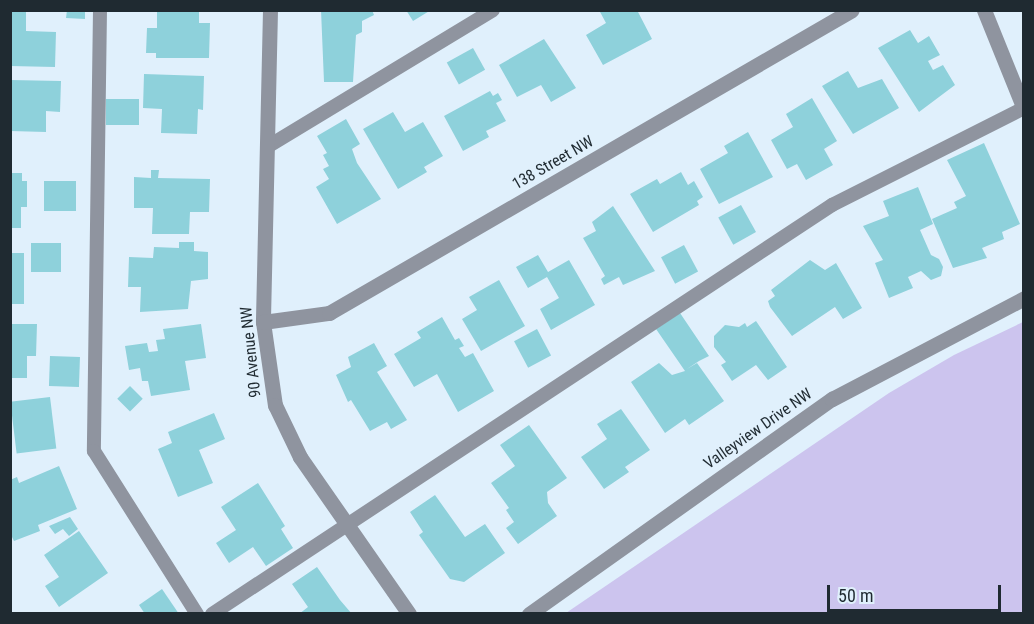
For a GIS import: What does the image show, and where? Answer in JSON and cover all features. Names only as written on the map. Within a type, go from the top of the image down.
[{"type":"street","name":"90 Avenue NW","points":[[270,10],[263,322],[275,405],[300,457],[409,614]]},
{"type":"street","name":"138 Street NW","points":[[263,322],[329,313],[852,10]]},
{"type":"street","points":[[984,10],[1023,108]]},
{"type":"street","name":"Valleyview Drive NW","points":[[529,614],[832,399],[1023,298]]},
{"type":"lane","points":[[100,10],[94,451],[197,614]]},
{"type":"lane","points":[[267,147],[493,10]]},
{"type":"lane","points":[[212,614],[832,205],[1023,108]]},
{"type":"shaded area","points":[[1023,322],[1023,613],[566,613],[889,393],[954,355]]},
{"type":"building","points":[[10,10],[26,10],[26,31],[56,32],[55,67],[10,66]]},
{"type":"building","points":[[67,10],[85,10],[85,19],[66,18]]},
{"type":"building","points":[[157,10],[199,10],[199,23],[210,23],[209,58],[156,58],[156,53],[146,53],[147,28],[157,28]]},
{"type":"building","points":[[321,10],[372,10],[374,15],[362,21],[362,32],[356,35],[353,82],[324,82]]},
{"type":"building","points":[[406,10],[431,10],[413,21]]},
{"type":"building","points":[[599,10],[637,10],[652,39],[603,65],[586,35],[606,23]]},
{"type":"building","points":[[910,30],[918,43],[929,36],[940,55],[928,61],[933,70],[943,65],[955,85],[919,112],[878,48]]},
{"type":"building","points":[[544,39],[576,88],[551,102],[541,85],[517,97],[499,65]]},
{"type":"building","points":[[473,48],[485,70],[459,84],[447,63]]},
{"type":"building","points":[[848,71],[858,88],[882,79],[899,108],[853,134],[822,86]]},
{"type":"building","points":[[144,74],[204,76],[203,110],[198,109],[197,134],[161,133],[162,109],[143,108]]},
{"type":"building","points":[[10,80],[61,81],[60,112],[46,111],[46,132],[10,131]]},
{"type":"building","points":[[490,91],[493,96],[498,93],[502,100],[496,103],[506,121],[486,131],[489,137],[463,151],[444,116]]},
{"type":"building","points":[[812,98],[837,141],[824,149],[833,165],[806,180],[797,164],[787,169],[771,140],[793,127],[786,114]]},
{"type":"building","points":[[106,99],[139,99],[139,125],[106,125]]},
{"type":"building","points":[[393,112],[405,132],[423,122],[443,156],[424,167],[427,172],[398,189],[363,129]]},
{"type":"building","points":[[346,119],[360,144],[352,149],[357,163],[381,199],[337,224],[316,187],[329,179],[323,169],[329,166],[323,155],[327,153],[317,136]]},
{"type":"building","points":[[748,132],[773,177],[719,204],[700,169],[728,153],[724,146]]},
{"type":"building","points":[[984,143],[1020,224],[1002,232],[1004,239],[982,248],[987,258],[953,268],[932,219],[957,208],[954,202],[966,196],[947,160]]},
{"type":"building","points":[[151,170],[159,170],[158,178],[210,179],[209,212],[190,212],[189,234],[152,234],[153,208],[134,208],[134,177],[151,178]]},
{"type":"building","points":[[681,172],[688,185],[694,181],[703,197],[697,201],[699,205],[653,232],[630,194],[657,179],[660,184]]},
{"type":"building","points":[[10,173],[22,173],[22,181],[27,181],[27,207],[21,207],[21,228],[10,228]]},
{"type":"building","points":[[44,181],[76,181],[76,211],[44,211]]},
{"type":"building","points":[[918,187],[933,224],[920,230],[931,255],[939,259],[943,267],[941,276],[931,280],[921,271],[908,277],[913,288],[889,298],[875,263],[883,260],[863,226],[889,216],[883,201]]},
{"type":"building","points":[[741,205],[756,232],[733,245],[718,218]]},
{"type":"building","points":[[613,206],[655,271],[623,285],[619,277],[604,285],[601,279],[605,276],[583,238],[596,231],[592,222]]},
{"type":"building","points":[[179,242],[194,242],[194,251],[208,252],[208,279],[191,281],[188,309],[140,312],[141,287],[128,287],[129,257],[153,258],[154,247],[179,248]]},
{"type":"building","points":[[31,243],[61,243],[61,272],[31,272]]},
{"type":"building","points":[[684,245],[698,271],[675,284],[661,257]]},
{"type":"building","points":[[10,253],[24,253],[24,304],[10,304]]},
{"type":"building","points":[[538,255],[548,272],[569,260],[595,305],[551,330],[540,309],[559,298],[547,277],[528,288],[516,267]]},
{"type":"building","points":[[810,260],[825,270],[836,263],[862,308],[843,319],[835,307],[792,336],[768,301],[775,296],[771,290]]},
{"type":"building","points":[[499,280],[525,326],[481,351],[462,319],[477,310],[469,297]]},
{"type":"building","points":[[680,313],[709,356],[699,361],[687,369],[697,363],[724,401],[689,425],[685,419],[665,433],[631,382],[659,363],[672,375],[685,371],[656,329]]},
{"type":"building","points":[[442,317],[455,340],[459,338],[464,346],[459,348],[465,357],[473,353],[494,391],[458,412],[437,374],[414,387],[394,354],[421,338],[417,332]]},
{"type":"building","points":[[756,321],[787,367],[768,380],[756,365],[732,381],[721,365],[726,362],[714,347],[714,336],[725,325],[739,327],[745,323],[747,327]]},
{"type":"building","points":[[10,324],[37,324],[36,356],[27,356],[27,378],[10,378]]},
{"type":"building","points":[[201,324],[206,358],[185,361],[190,390],[151,396],[148,381],[142,381],[140,368],[129,370],[125,346],[147,343],[149,352],[158,351],[156,340],[165,339],[163,329]]},
{"type":"building","points":[[537,329],[551,355],[528,368],[514,341]]},
{"type":"building","points":[[374,343],[387,366],[377,372],[407,420],[391,429],[387,422],[370,431],[351,400],[348,402],[336,375],[351,367],[348,357]]},
{"type":"building","points":[[50,356],[80,357],[79,387],[49,386]]},
{"type":"building","points":[[130,386],[143,399],[130,411],[117,399]]},
{"type":"building","points":[[50,397],[56,449],[17,453],[10,402]]},
{"type":"building","points":[[621,409],[650,450],[625,467],[629,472],[604,489],[581,457],[607,439],[597,424]]},
{"type":"building","points":[[214,413],[225,439],[199,450],[213,483],[178,497],[158,449],[172,443],[168,432]]},
{"type":"building","points":[[529,425],[567,478],[547,492],[548,503],[557,516],[518,544],[506,528],[514,522],[506,510],[509,508],[491,483],[515,466],[500,445]]},
{"type":"building","points":[[59,466],[77,509],[38,525],[40,531],[14,541],[10,533],[10,480],[17,477],[19,483]]},
{"type":"building","points":[[258,483],[285,526],[281,529],[293,548],[266,566],[253,547],[229,563],[216,543],[236,530],[221,507]]},
{"type":"building","points":[[435,495],[465,537],[485,524],[505,553],[464,582],[450,579],[419,535],[423,532],[410,512]]},
{"type":"building","points":[[70,517],[78,529],[69,536],[63,529],[55,534],[49,526]]},
{"type":"building","points":[[79,531],[108,573],[59,607],[45,586],[59,577],[44,555]]},
{"type":"building","points":[[317,567],[352,614],[299,614],[308,607],[292,584]]},
{"type":"building","points":[[162,589],[179,614],[145,614],[139,605]]}]
